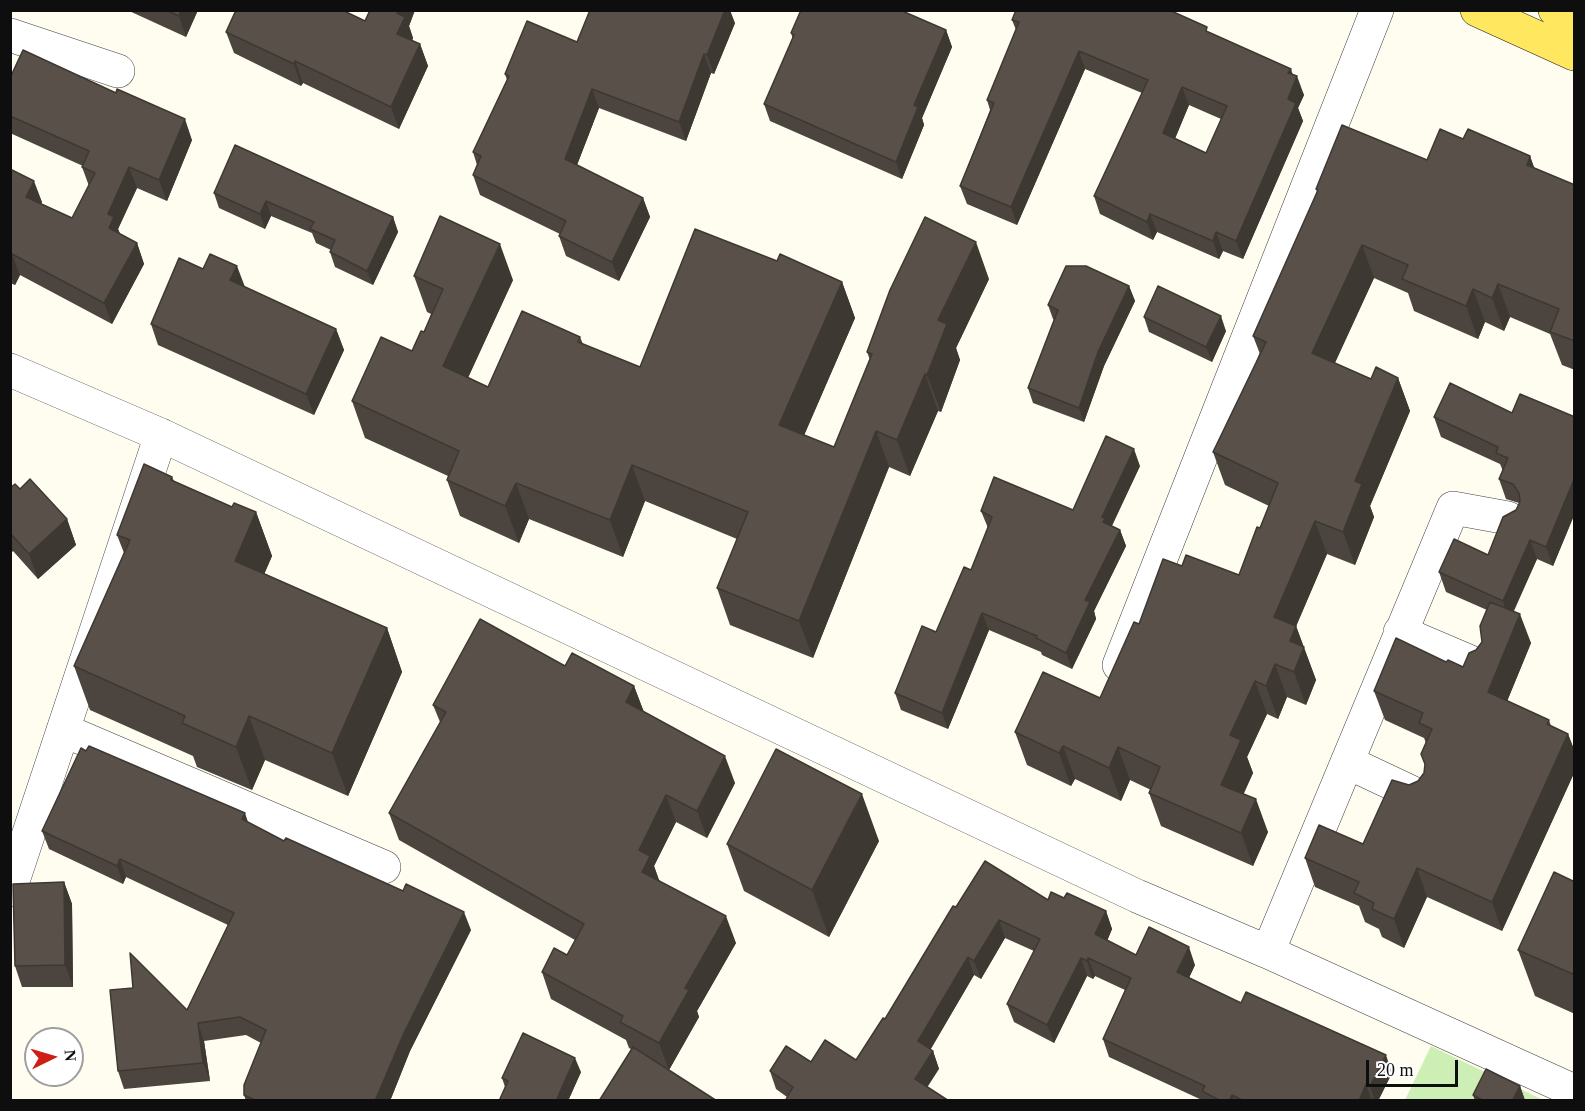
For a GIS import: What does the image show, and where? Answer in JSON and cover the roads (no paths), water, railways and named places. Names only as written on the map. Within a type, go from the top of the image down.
[{"type":"main road","points":[[1476,10],[1575,54]]},
{"type":"main road","points":[[1554,10],[1575,20]]},
{"type":"street","points":[[1116,671],[1377,10]]},
{"type":"street","points":[[10,35],[118,70]]},
{"type":"street","points":[[10,370],[161,435],[1137,896],[1268,952],[1575,1091]]},
{"type":"street","points":[[10,890],[161,435]]},
{"type":"street","points":[[1268,952],[1400,632],[1454,508],[1508,518]]},
{"type":"street","points":[[1400,632],[1475,664]]},
{"type":"street","points":[[63,730],[384,867]]},
{"type":"street","points":[[1347,762],[1417,795]]}]
